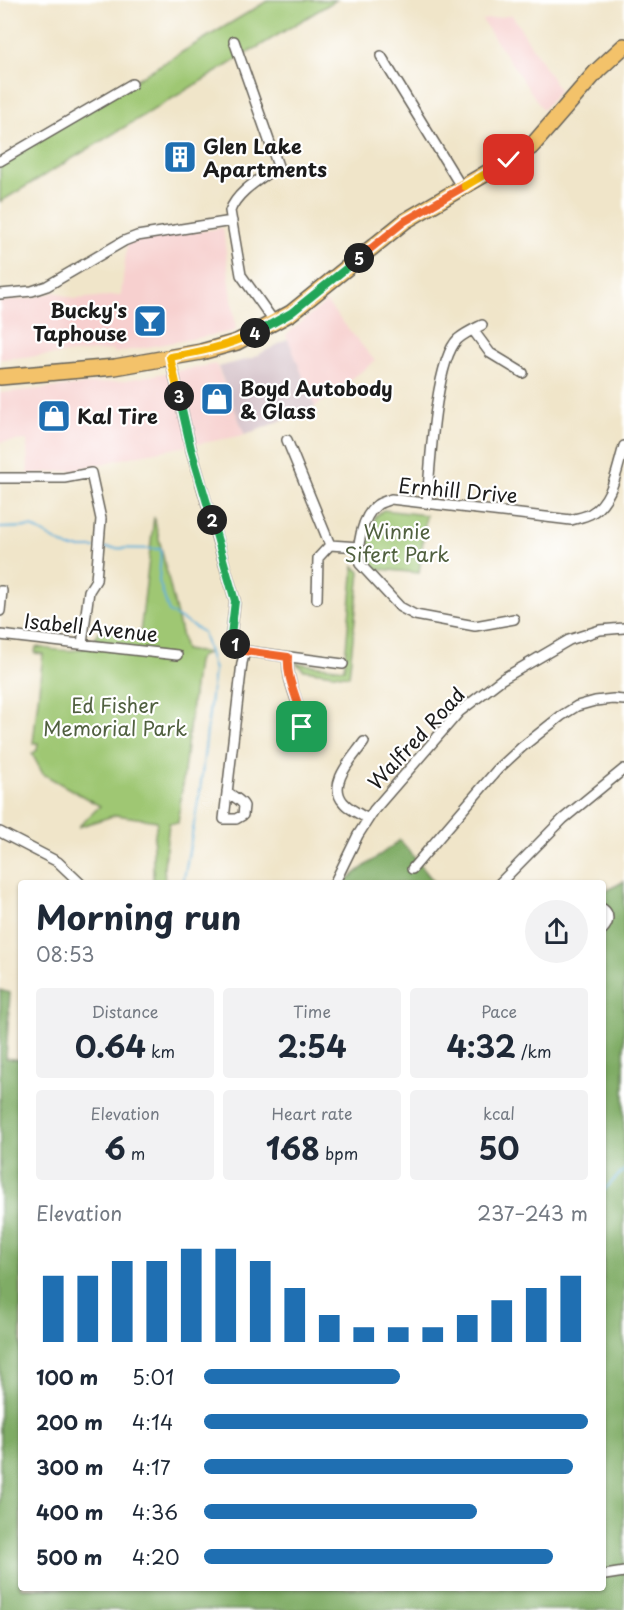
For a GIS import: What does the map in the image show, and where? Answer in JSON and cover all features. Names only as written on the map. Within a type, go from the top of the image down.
[{"type":"main road","points":[[0,377],[115,367],[201,352],[237,342],[275,323],[291,313],[405,221],[531,147],[597,71],[624,46]]},
{"type":"street","points":[[234,41],[278,166],[233,202],[230,212],[241,275],[275,323]]},
{"type":"street","points":[[381,56],[462,188]]},
{"type":"street","points":[[0,161],[132,84]]},
{"type":"street","points":[[0,294],[32,291],[47,286],[123,241],[136,236],[232,221]]},
{"type":"street","points":[[427,503],[440,378],[447,356],[457,340],[482,325]]},
{"type":"street","points":[[473,330],[490,353],[523,373]]},
{"type":"street","points":[[170,357],[191,449],[235,601],[231,635],[238,647],[245,651],[343,664]]},
{"type":"street","points":[[287,440],[330,544]]},
{"type":"street","name":"Ernhill Drive","points":[[359,547],[367,517],[376,505],[391,499],[571,520],[590,514],[602,504],[612,486],[624,446]]},
{"type":"street","points":[[0,478],[64,478],[91,473],[101,519],[96,580],[89,591],[82,644]]},
{"type":"street","points":[[330,544],[359,547],[358,558],[362,569],[408,612],[482,627],[514,619]]},
{"type":"street","points":[[317,599],[318,558],[330,544]]},
{"type":"street","points":[[0,591],[2,591],[0,611]]},
{"type":"street","name":"Walfred Road","points":[[336,880],[368,819],[445,727],[482,694],[523,665],[569,640],[600,630],[624,628]]},
{"type":"street","name":"Isabell Avenue","points":[[0,635],[177,656]]},
{"type":"street","points":[[227,791],[245,651]]},
{"type":"street","points":[[288,657],[287,672],[302,717],[302,727]]},
{"type":"street","points":[[412,869],[497,770],[522,747],[577,706],[595,701],[624,700]]},
{"type":"street","points":[[286,728],[316,727]]},
{"type":"street","points":[[364,742],[339,778],[338,793],[344,804],[368,819]]},
{"type":"street","points":[[503,880],[563,819],[624,770]]},
{"type":"street","points":[[0,832],[58,862],[77,880]]},
{"type":"street","points":[[606,1575],[624,1572]]},
{"type":"shaded area","points":[[512,15],[559,90],[543,110],[482,20]]},
{"type":"shaded area","points":[[223,228],[236,331],[114,353],[114,350],[0,359],[0,302],[55,292],[74,299],[121,295],[127,244],[141,239]]},
{"type":"shaded area","points":[[326,302],[375,361],[315,407],[286,335]]},
{"type":"shaded area","points":[[288,339],[315,407],[245,435],[218,367],[252,358]]},
{"type":"shaded area","points":[[216,364],[245,435],[75,470],[28,474],[27,440],[0,442],[0,393],[121,381]]},
{"type":"green space","points":[[269,0],[336,0],[0,202],[0,161]]},
{"type":"green space","name":"Winnie Sifert Park","points":[[383,510],[426,515],[419,573],[369,568],[372,545],[368,544],[370,525],[374,525],[375,517]]},
{"type":"green space","name":"Ed Fisher Memorial Park","points":[[154,517],[185,650],[207,653],[197,661],[178,823],[169,823],[164,866],[165,880],[153,880],[153,847],[157,821],[116,815],[78,827],[100,806],[43,774],[32,754],[37,750],[38,743],[33,743],[43,654],[35,653],[36,647],[64,651],[81,649],[94,639],[99,630],[140,634]]},
{"type":"green space","points":[[354,566],[360,572],[349,676],[304,670],[296,663],[344,669]]},
{"type":"green space","points":[[400,840],[433,880],[346,880]]},
{"type":"green space","points":[[624,881],[624,1610],[0,1610],[0,990],[10,993],[6,1058],[18,1060],[18,1591],[606,1591],[606,891]]},
{"type":"waterway","points":[[0,528],[32,527],[69,548],[95,548]]},
{"type":"waterway","points":[[101,548],[161,549],[159,581],[169,612],[203,632],[214,670],[200,791],[184,880]]},
{"type":"waterway","points":[[606,1188],[624,1170]]},
{"type":"place","name":"Glen Lake Apartments","points":[[180,157]]},
{"type":"place","name":"Bucky's Taphouse","points":[[150,321]]},
{"type":"place","name":"Boyd Autobody & Glass","points":[[217,399]]},
{"type":"place","name":"Kal Tire","points":[[54,416]]},
{"type":"route","points":[[302,727],[302,717],[287,672],[288,657],[245,651],[233,641],[231,635],[235,601],[191,449],[170,357],[201,352],[237,342],[275,323],[291,313],[405,221],[509,160]]}]
